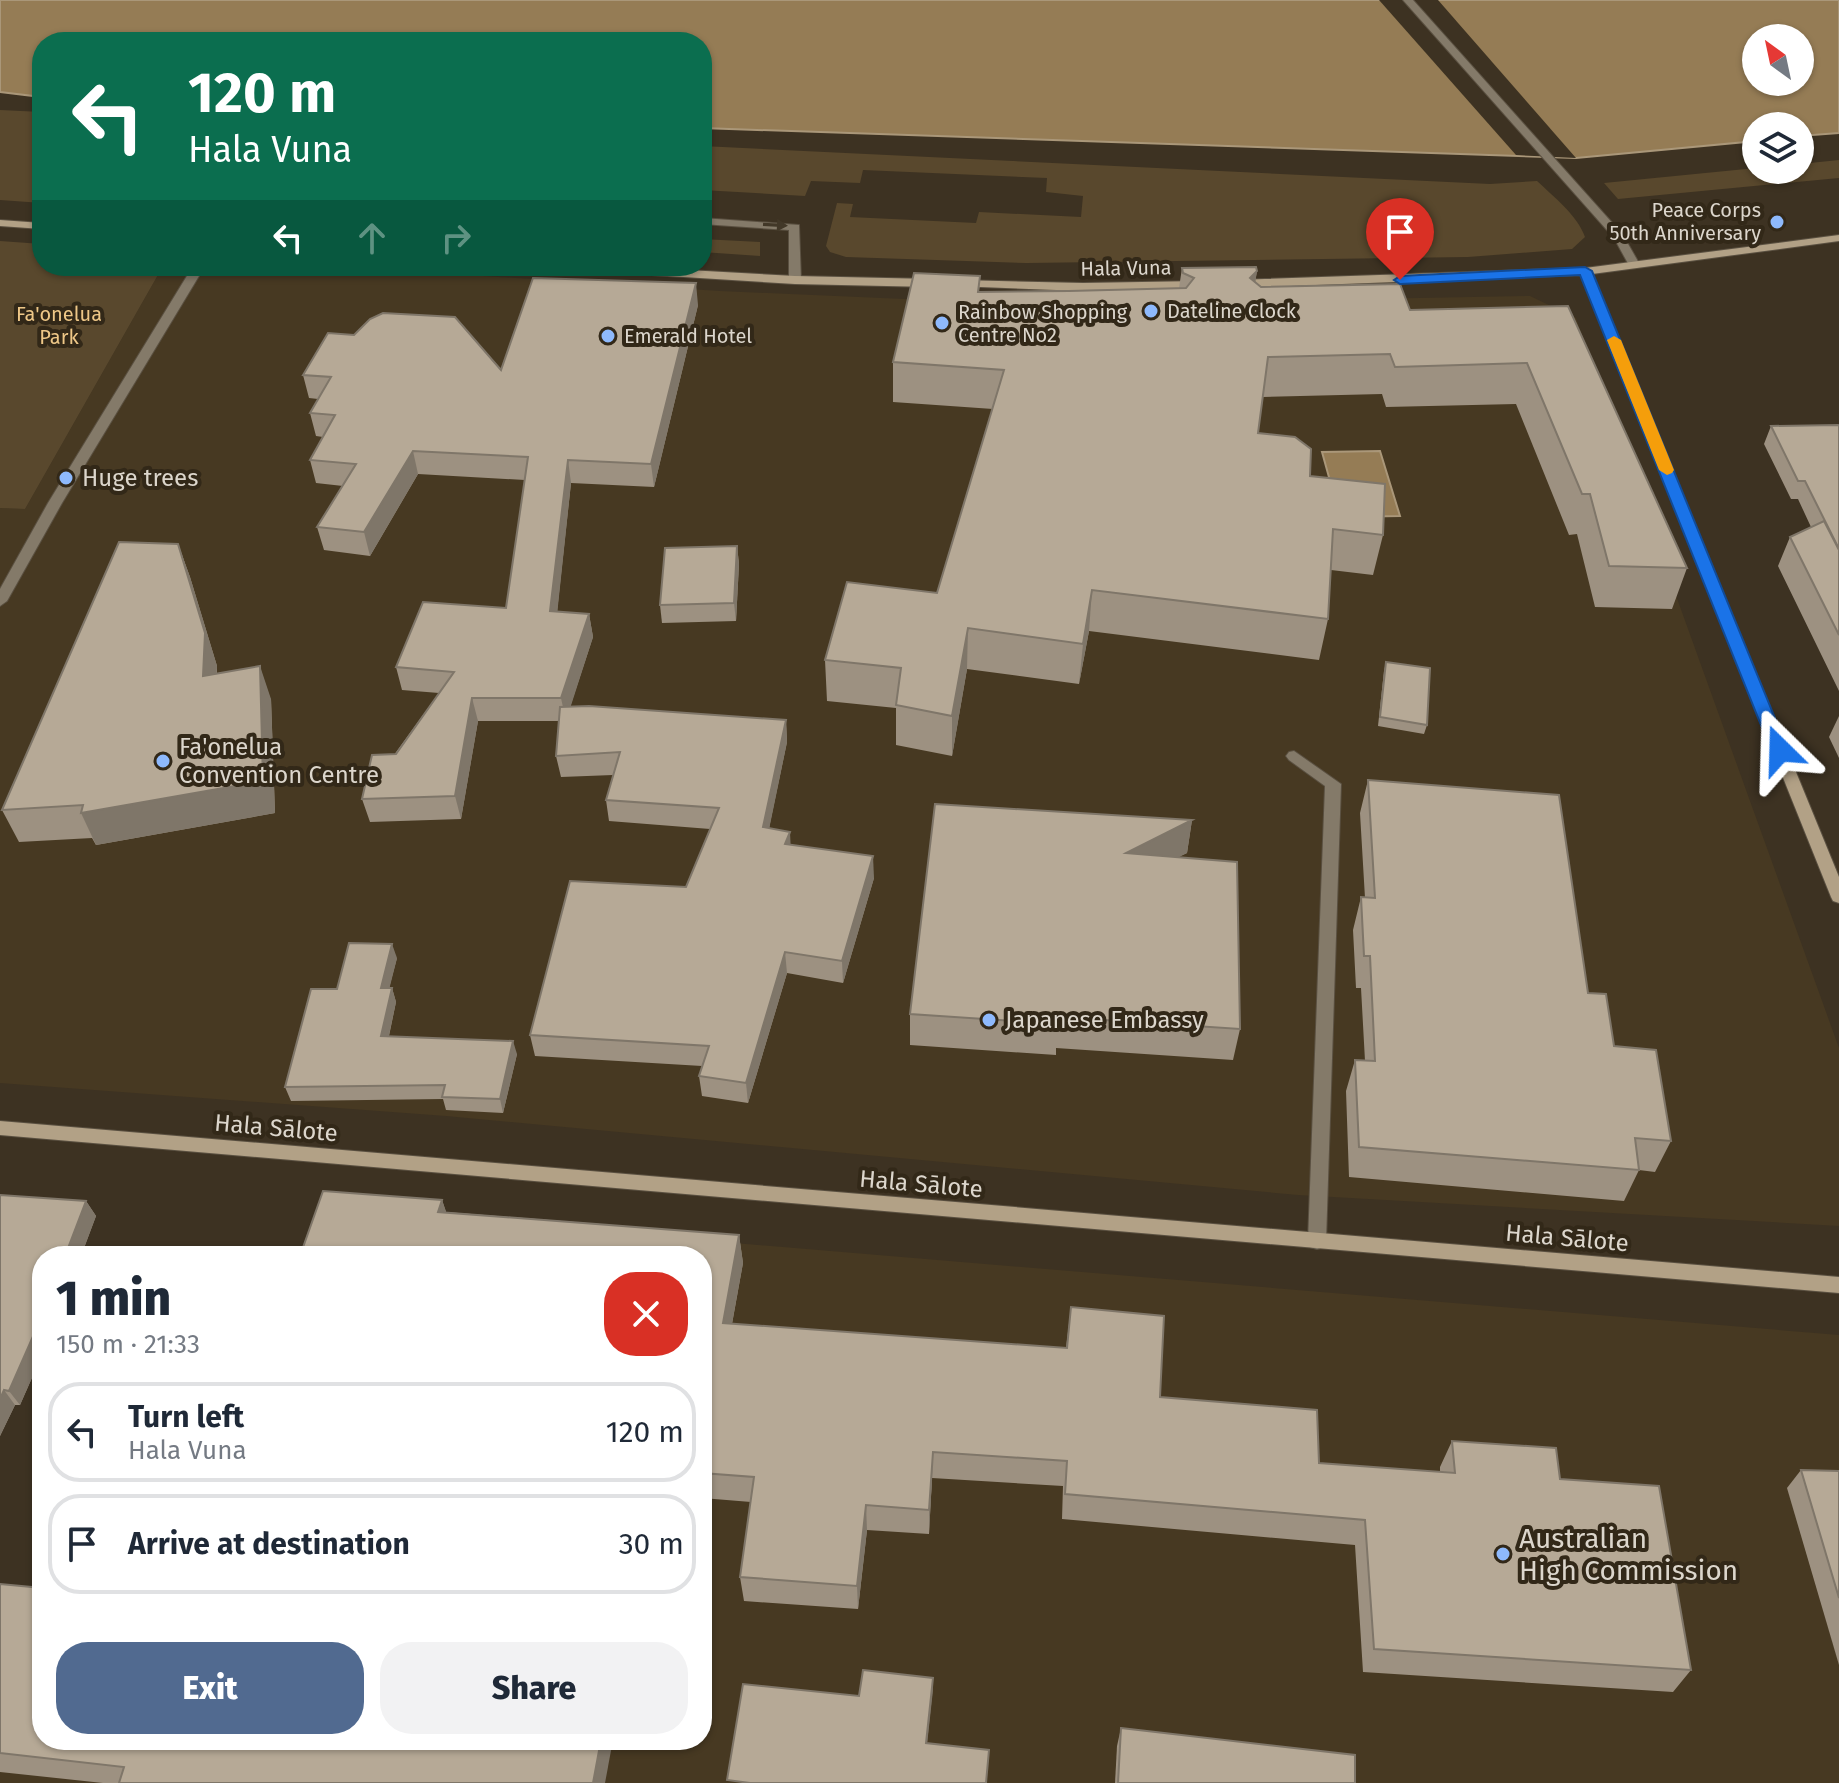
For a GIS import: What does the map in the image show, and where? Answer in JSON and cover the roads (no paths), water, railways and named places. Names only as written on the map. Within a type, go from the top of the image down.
[{"type":"main road","points":[[0,223],[32,225]]},
{"type":"main road","name":"Hala Vuna","points":[[712,275],[1085,293],[1585,271],[1839,238]]},
{"type":"main road","points":[[1585,271],[1839,897]]},
{"type":"main road","name":"Hala Sālote","points":[[0,1128],[1839,1285]]},
{"type":"lane","points":[[1408,0],[1619,237],[1634,265]]},
{"type":"lane","points":[[712,222],[795,227],[795,280]]},
{"type":"lane","points":[[0,601],[55,503],[193,276]]},
{"type":"lane","points":[[1340,282],[1344,296]]},
{"type":"lane","points":[[1294,756],[1333,784],[1317,1241]]},
{"type":"place","name":"Peace Corps 50th Anniversary","points":[[1777,222]]},
{"type":"place","name":"Dateline Clock","points":[[1151,311]]},
{"type":"place","name":"Rainbow Shopping Centre No2","points":[[942,323]]},
{"type":"place","name":"Emerald Hotel","points":[[608,336]]},
{"type":"place","name":"Huge trees","points":[[66,478]]},
{"type":"place","name":"Fa'onelua Convention Centre","points":[[163,761]]},
{"type":"place","name":"Japanese Embassy","points":[[989,1020]]},
{"type":"place","name":"Australian High Commission","points":[[1503,1554]]},
{"type":"park label","name":"Fa'onelua Park","points":[[59,326]]}]
